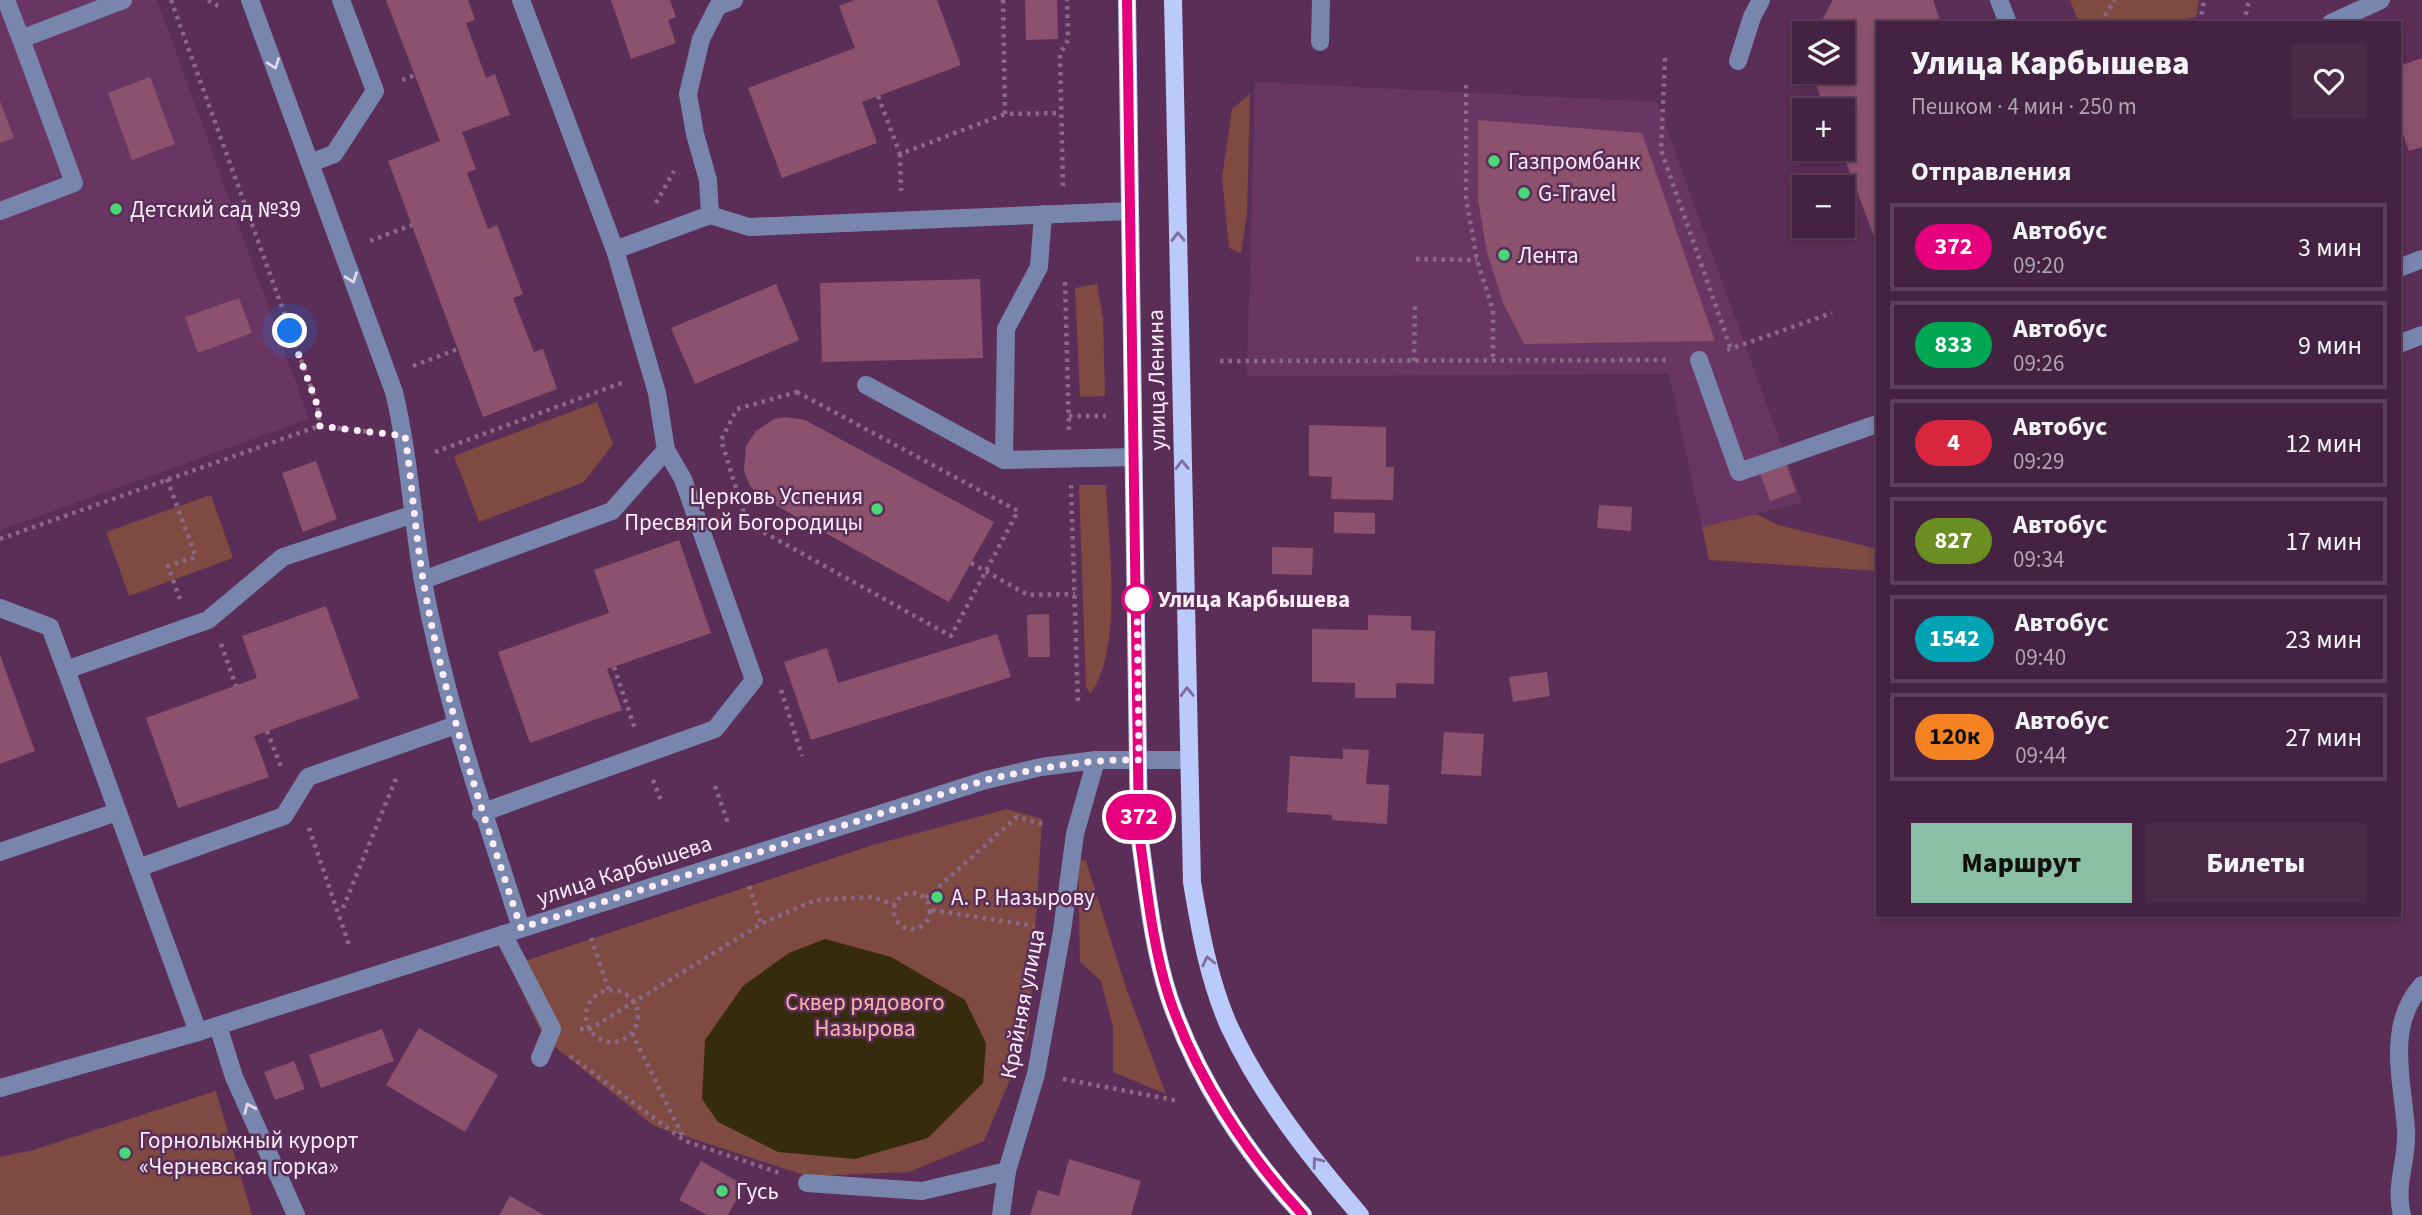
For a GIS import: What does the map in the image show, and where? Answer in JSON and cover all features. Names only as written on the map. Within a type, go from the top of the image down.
[{"type":"main road","name":"улица Ленина","points":[[1127,0],[1139,834],[1154,940],[1170,997],[1218,1102],[1252,1153],[1303,1215]]},
{"type":"main road","name":"улица Ленина","points":[[1173,0],[1192,881],[1211,975],[1229,1026],[1286,1120],[1360,1215]]},
{"type":"street","points":[[0,211],[74,183],[6,0]]},
{"type":"street","points":[[21,39],[123,0]]},
{"type":"street","points":[[250,0],[394,392],[405,436],[423,580],[456,725],[481,813],[521,928]]},
{"type":"street","points":[[310,163],[334,154],[375,91],[341,0]]},
{"type":"street","points":[[481,813],[715,729],[754,680],[683,479],[666,450],[651,372],[615,250],[521,0]]},
{"type":"street","points":[[710,215],[708,180],[695,134],[688,94],[701,39],[718,6],[734,0]]},
{"type":"street","points":[[1320,42],[1321,0]]},
{"type":"street","points":[[1738,61],[1752,17],[1761,0]]},
{"type":"street","points":[[1999,0],[2007,21]]},
{"type":"street","points":[[2335,21],[2381,0]]},
{"type":"street","points":[[615,250],[710,215],[749,227],[1130,211]]},
{"type":"street","points":[[1004,460],[1006,330],[1039,267],[1043,214]]},
{"type":"street","points":[[2401,267],[2422,259]]},
{"type":"street","points":[[2401,343],[2422,335]]},
{"type":"street","points":[[1699,360],[1739,472],[1874,425]]},
{"type":"street","points":[[866,385],[1004,460],[1134,457]]},
{"type":"street","points":[[423,580],[612,511],[666,450]]},
{"type":"street","points":[[66,670],[208,620],[283,557],[414,514]]},
{"type":"street","points":[[0,608],[50,627],[198,1032]]},
{"type":"street","points":[[138,867],[284,816],[308,777],[456,725]]},
{"type":"street","name":"улица Карбышева","points":[[0,1088],[218,1026],[986,780],[1041,767],[1096,760],[1188,760]]},
{"type":"street","name":"Крайняя улица","points":[[1000,1215],[1007,1171],[1036,1074],[1062,931],[1075,834],[1096,760]]},
{"type":"street","points":[[0,852],[117,812]]},
{"type":"street","points":[[503,934],[552,1029],[540,1058]]},
{"type":"street","points":[[2402,1215],[2397,1198],[2407,1132],[2399,1083],[2398,1037],[2414,994],[2422,985]]},
{"type":"street","points":[[218,1026],[234,1077],[296,1215]]},
{"type":"street","points":[[807,1183],[922,1191],[1007,1171]]},
{"type":"path","points":[[172,0],[318,407],[319,426]]},
{"type":"path","points":[[208,0],[218,6]]},
{"type":"path","points":[[1003,0],[1005,114]]},
{"type":"path","points":[[1063,214],[1060,54],[1068,40],[1067,0]]},
{"type":"path","points":[[2100,21],[2115,0]]},
{"type":"path","points":[[2200,21],[2204,0]]},
{"type":"path","points":[[2244,21],[2249,0]]},
{"type":"path","points":[[1665,58],[1661,150],[1731,349]]},
{"type":"path","points":[[1466,85],[1466,198],[1477,260],[1493,310],[1493,360]]},
{"type":"path","points":[[878,96],[900,154],[902,220]]},
{"type":"path","points":[[900,154],[1005,114],[1061,113]]},
{"type":"path","points":[[634,244],[695,134]]},
{"type":"path","points":[[363,243],[412,225]]},
{"type":"path","points":[[1416,259],[1477,260]]},
{"type":"path","points":[[1065,268],[1078,704]]},
{"type":"path","points":[[1414,361],[1415,306]]},
{"type":"path","points":[[1220,360],[1699,360],[1832,313]]},
{"type":"path","points":[[409,367],[458,349]]},
{"type":"path","points":[[409,462],[651,372]]},
{"type":"path","points":[[796,392],[1018,512],[986,571],[951,636],[747,523],[721,440],[737,409],[796,392]]},
{"type":"path","points":[[1069,416],[1108,416]]},
{"type":"path","points":[[0,539],[319,426],[405,436]]},
{"type":"path","points":[[167,479],[195,556],[169,566],[190,626]]},
{"type":"path","points":[[971,563],[1028,595],[1075,594]]},
{"type":"path","points":[[208,620],[222,645],[236,686]]},
{"type":"path","points":[[614,667],[644,755]]},
{"type":"path","points":[[754,680],[781,689],[802,757]]},
{"type":"path","points":[[343,908],[411,741]]},
{"type":"path","points":[[715,786],[727,823]]},
{"type":"path","points":[[658,792],[662,803]]},
{"type":"path","points":[[290,806],[312,832],[349,945]]},
{"type":"path","points":[[926,898],[933,887],[1017,817],[1075,834]]},
{"type":"path","points":[[749,886],[761,924]]},
{"type":"path","points":[[912,892],[926,898],[932,910],[929,920],[921,928],[910,930],[900,925],[894,916],[895,905],[901,896],[912,892]]},
{"type":"path","points":[[807,1183],[685,1141],[564,1051],[552,1029],[590,1029],[633,1000],[761,924],[815,900],[873,897],[895,905]]},
{"type":"path","points":[[581,909],[609,990]]},
{"type":"path","points":[[932,910],[1062,931]]},
{"type":"path","points":[[609,990],[626,994],[633,1000],[638,1021],[632,1033],[621,1041],[612,1042],[595,1035],[590,1029],[588,1006],[600,993],[609,990]]},
{"type":"path","points":[[632,1033],[685,1141]]},
{"type":"path","points":[[1036,1074],[1180,1101]]},
{"type":"shaded area","name":"Детский сад №39","points":[[0,0],[157,0],[309,419],[0,530]]},
{"type":"shaded area","points":[[1255,82],[1657,102],[1802,502],[1702,527],[1669,374],[1247,376]]},
{"type":"shaded area","points":[[825,939],[891,957],[965,1000],[986,1043],[983,1083],[928,1138],[855,1159],[778,1152],[718,1122],[702,1099],[705,1040],[743,986],[789,953]]},
{"type":"green space","points":[[2070,0],[2199,0],[2196,17],[2176,21],[2078,21]]},
{"type":"green space","points":[[1250,94],[1247,214],[1241,253],[1229,248],[1222,178],[1232,109]]},
{"type":"green space","points":[[1097,284],[1103,319],[1105,396],[1080,397],[1075,288]]},
{"type":"green space","points":[[597,402],[613,444],[584,482],[479,522],[454,456]]},
{"type":"green space","points":[[1079,485],[1106,485],[1111,564],[1111,623],[1107,650],[1101,674],[1090,694],[1086,687]]},
{"type":"green space","points":[[211,495],[233,558],[129,596],[106,532]]},
{"type":"green space","points":[[1756,514],[1778,525],[1876,549],[1876,571],[1709,560],[1702,527]]},
{"type":"green space","name":"Сквер рядового Назырова","points":[[1007,809],[1042,819],[1029,1034],[984,1141],[909,1172],[807,1176],[654,1126],[544,1038],[510,966],[873,845]]},
{"type":"green space","points":[[1078,859],[1086,861],[1126,988],[1166,1094],[1113,1072],[1113,1027],[1101,981],[1080,962]]},
{"type":"green space","name":"Горнолыжный курорт «Черневская горка»","points":[[216,1091],[252,1215],[0,1215],[0,1157],[33,1150]]},
{"type":"building","points":[[386,0],[468,0],[475,20],[466,23],[486,78],[495,74],[510,115],[462,132],[476,169],[467,173],[488,229],[497,225],[523,294],[513,298],[534,352],[543,349],[557,389],[483,417],[388,161],[440,141]]},
{"type":"building","points":[[611,0],[670,0],[676,17],[668,20],[676,43],[631,59]]},
{"type":"building","points":[[855,0],[937,0],[961,65],[862,102],[877,143],[782,178],[748,88],[855,48],[839,6]]},
{"type":"building","points":[[1025,0],[1057,0],[1058,39],[1026,40]]},
{"type":"building","points":[[1833,0],[1933,0],[1940,21],[1876,21],[1876,242],[1855,186],[1855,175],[1851,175],[1846,161],[1855,161],[1855,98],[1821,98],[1816,84],[1855,84],[1855,21],[1822,21]]},
{"type":"building","points":[[2422,58],[2422,147],[2409,151],[2401,129],[2401,65]]},
{"type":"building","points":[[150,77],[175,144],[132,160],[108,93]]},
{"type":"building","points":[[0,101],[14,138],[0,143]]},
{"type":"building","points":[[1478,120],[1642,133],[1715,341],[1524,344],[1503,303],[1487,252],[1478,200]]},
{"type":"building","points":[[980,279],[983,358],[822,362],[820,283]]},
{"type":"building","points":[[776,284],[799,340],[695,384],[671,328]]},
{"type":"building","points":[[239,298],[252,333],[198,353],[185,317]]},
{"type":"building","name":"Церковь Успения Пресвятой Богородицы","points":[[786,417],[805,420],[994,522],[949,602],[761,497],[750,486],[744,471],[746,446],[756,431],[774,419]]},
{"type":"building","points":[[1309,425],[1386,427],[1386,467],[1394,467],[1393,500],[1331,499],[1332,477],[1309,476]]},
{"type":"building","points":[[316,461],[337,519],[303,532],[282,473]]},
{"type":"building","points":[[1785,461],[1796,492],[1770,501],[1759,470]]},
{"type":"building","points":[[1599,505],[1632,507],[1631,531],[1597,528]]},
{"type":"building","points":[[1334,512],[1375,513],[1375,534],[1334,533]]},
{"type":"building","points":[[679,540],[711,633],[607,669],[622,710],[530,743],[498,652],[609,613],[594,570]]},
{"type":"building","points":[[1272,547],[1313,548],[1312,575],[1272,574]]},
{"type":"building","points":[[326,606],[359,698],[254,736],[269,777],[178,808],[146,718],[257,678],[242,636]]},
{"type":"building","points":[[1049,614],[1050,657],[1028,657],[1027,615]]},
{"type":"building","points":[[1368,615],[1411,616],[1411,630],[1435,631],[1434,684],[1396,683],[1396,698],[1355,698],[1355,683],[1312,682],[1312,629],[1368,630]]},
{"type":"building","points":[[997,634],[1011,677],[811,740],[784,662],[827,648],[838,683]]},
{"type":"building","points":[[0,655],[35,751],[0,764]]},
{"type":"building","points":[[1547,672],[1550,696],[1513,702],[1509,677]]},
{"type":"building","points":[[1444,732],[1484,734],[1481,776],[1441,774]]},
{"type":"building","points":[[1343,749],[1369,750],[1366,784],[1389,785],[1387,824],[1332,820],[1332,815],[1287,812],[1290,756],[1343,759]]},
{"type":"building","points":[[419,1028],[498,1075],[465,1132],[386,1085]]},
{"type":"building","points":[[382,1029],[394,1061],[321,1088],[309,1055]]},
{"type":"building","points":[[294,1061],[305,1089],[275,1100],[264,1072]]},
{"type":"building","points":[[1069,1159],[1141,1181],[1131,1215],[1030,1215],[1038,1190],[1059,1196]]},
{"type":"building","points":[[701,1161],[744,1185],[728,1215],[707,1215],[679,1200]]},
{"type":"building","points":[[510,1196],[544,1215],[499,1215]]},
{"type":"bus line","name":"372","points":[[1127,0],[1139,834],[1154,940],[1170,997],[1189,1046],[1218,1102],[1252,1153],[1303,1215]]},
{"type":"place","name":"Газпромбанк","points":[[1494,161]]},
{"type":"place","name":"G-Travel","points":[[1524,193]]},
{"type":"place","name":"Детский сад №39","points":[[116,209]]},
{"type":"place","name":"Лента","points":[[1504,255]]},
{"type":"place","name":"Церковь Успения Пресвятой Богородицы","points":[[877,509]]},
{"type":"place","name":"Улица Карбышева","points":[[1137,599]]},
{"type":"place","name":"А. Р. Назырову","points":[[937,897]]},
{"type":"place","name":"Горнолыжный курорт «Черневская горка»","points":[[125,1153]]},
{"type":"place","name":"Гусь","points":[[722,1191]]},
{"type":"route","points":[[290,331],[318,407],[319,426],[405,436],[423,580],[456,725],[481,813],[521,928],[986,780],[1041,767],[1096,760],[1139,760],[1137,599]]}]
